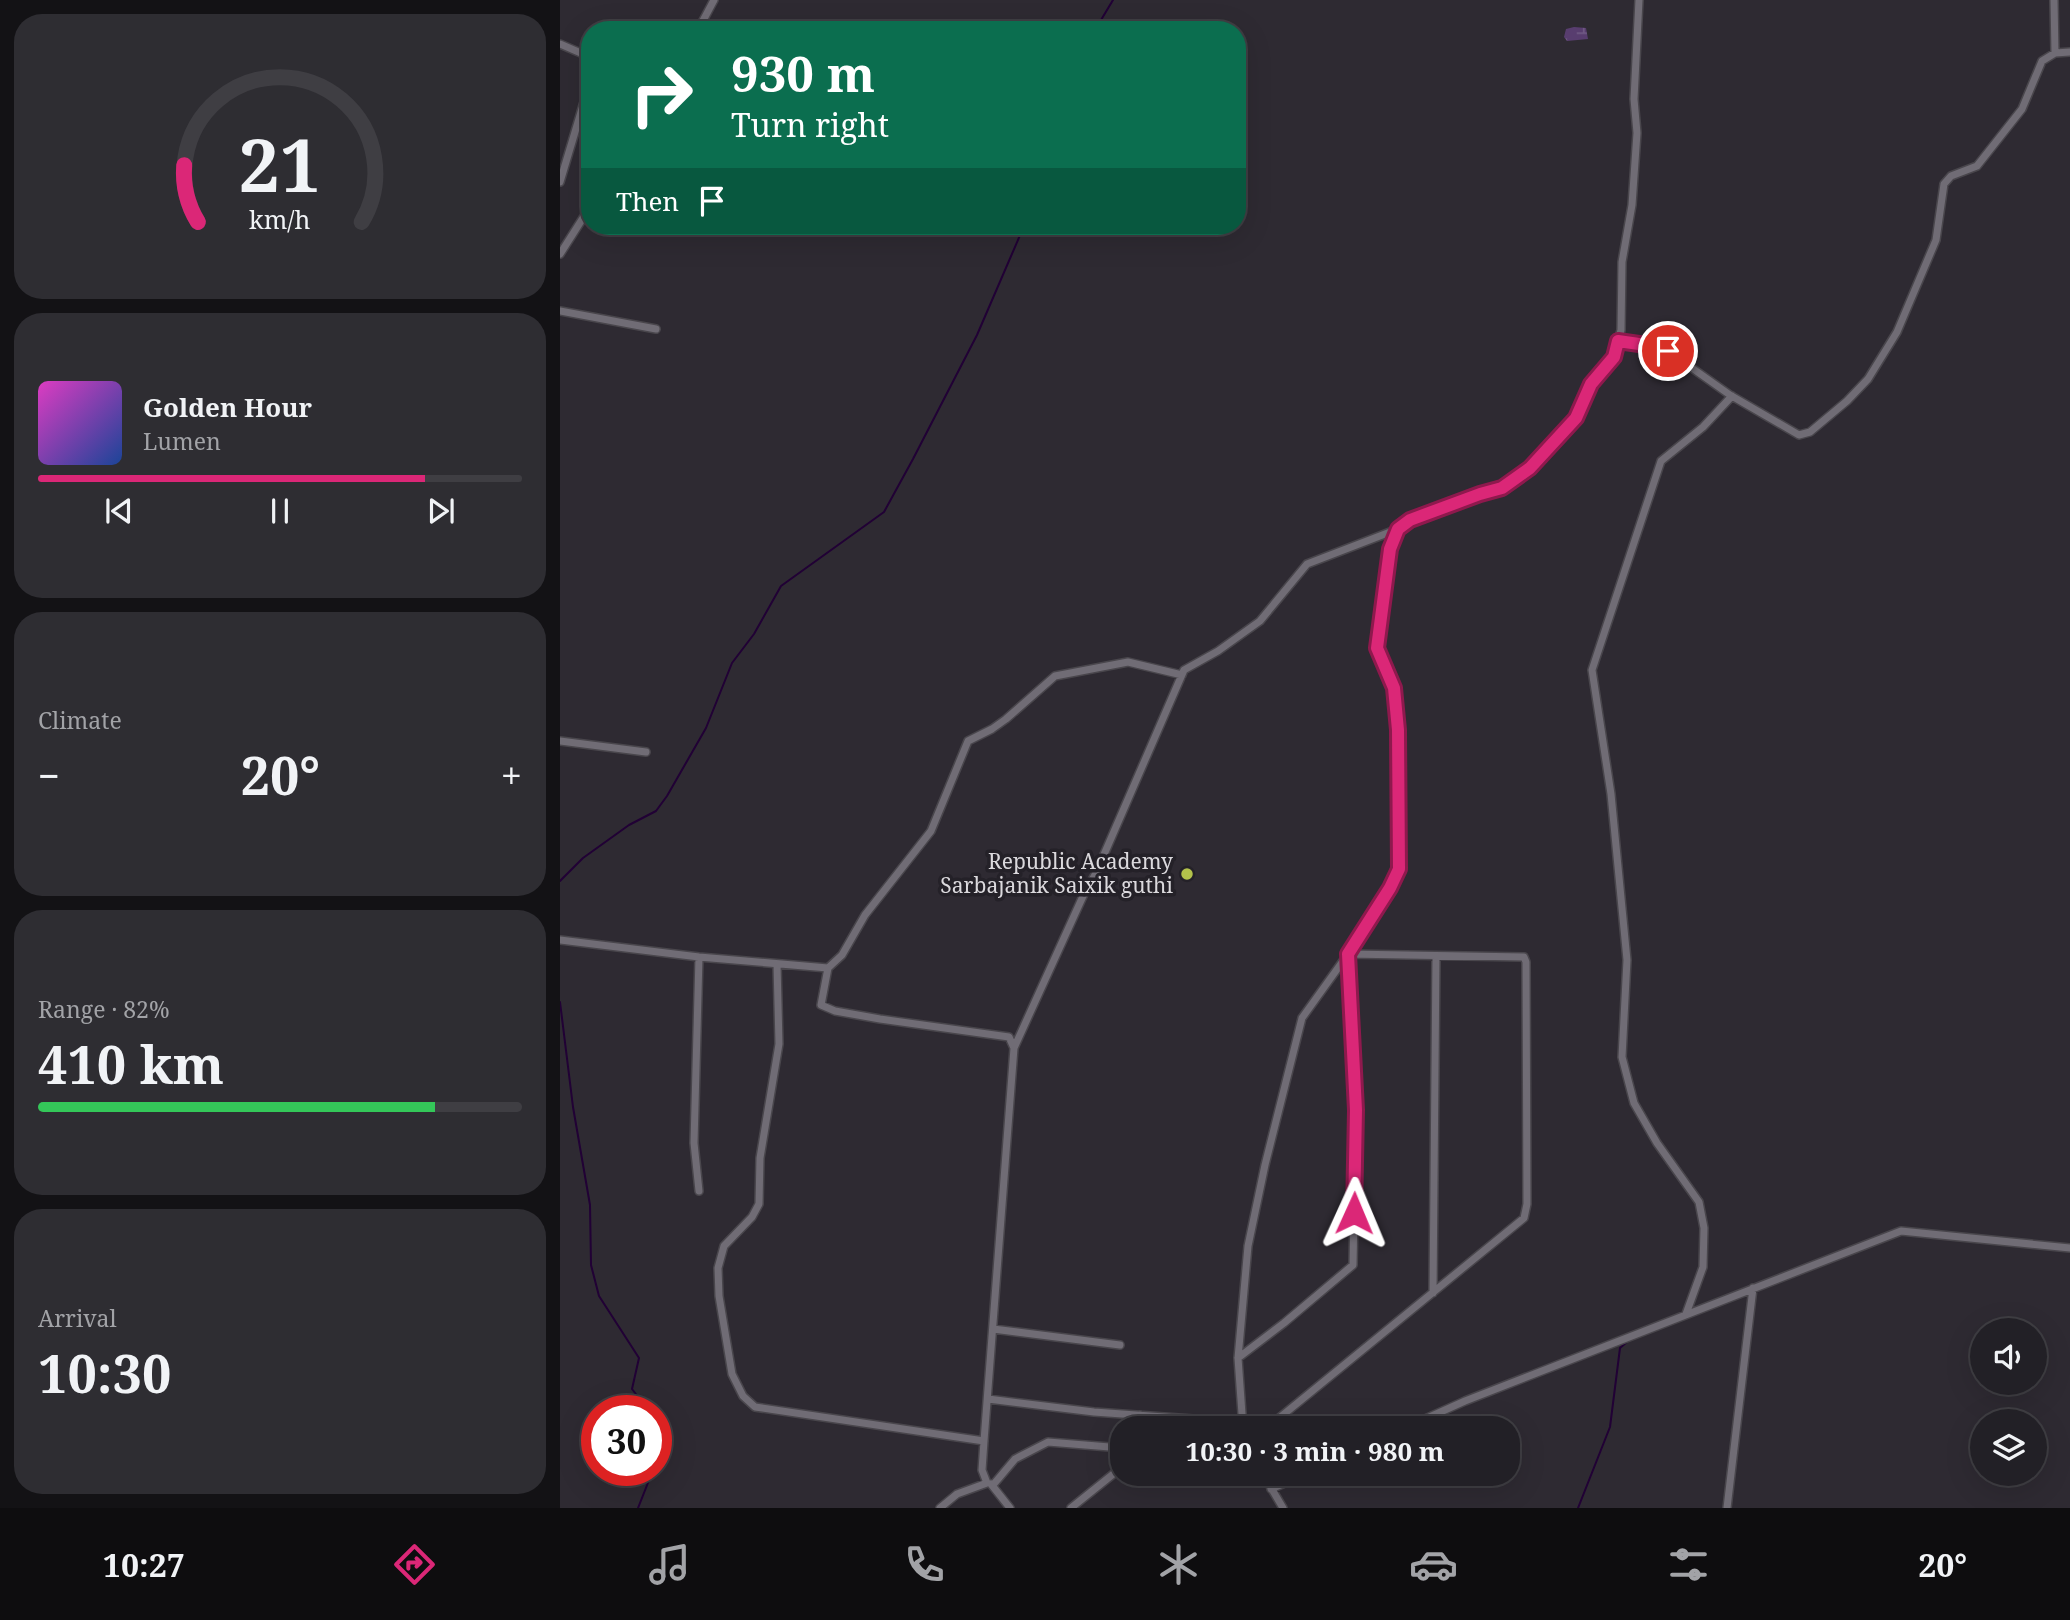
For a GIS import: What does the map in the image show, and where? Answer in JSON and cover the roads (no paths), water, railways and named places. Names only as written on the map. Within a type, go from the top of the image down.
[{"type":"street","points":[[703,21],[714,0]]},
{"type":"street","points":[[1010,1508],[982,1470],[1014,1048],[1084,894],[1097,873],[1184,670],[1218,651],[1259,621],[1307,564],[1398,529],[1410,520],[1502,488],[1530,468],[1576,418],[1591,384],[1614,357],[1621,330],[1622,262],[1632,205],[1637,133],[1634,99],[1639,0]]},
{"type":"street","points":[[2054,0],[2055,53]]},
{"type":"street","points":[[560,44],[581,53]]},
{"type":"street","points":[[1618,341],[1668,351],[1732,396],[1799,435],[1810,432],[1868,379],[1897,332],[1936,240],[1944,184],[1951,176],[1977,166],[2022,110],[2042,61],[2055,53],[2070,52]]},
{"type":"street","points":[[560,182],[581,112]]},
{"type":"street","points":[[560,254],[581,221]]},
{"type":"street","points":[[560,311],[656,329]]},
{"type":"street","points":[[1686,1314],[1703,1267],[1704,1228],[1699,1202],[1657,1143],[1634,1103],[1622,1057],[1627,960],[1611,794],[1592,670],[1661,461],[1703,427],[1732,396]]},
{"type":"street","points":[[1242,1416],[1238,1358],[1248,1246],[1265,1165],[1302,1018],[1348,954],[1399,869],[1398,730],[1394,688],[1377,648],[1390,549],[1398,529]]},
{"type":"street","points":[[1014,1048],[1009,1037],[880,1019],[821,1005],[828,968],[842,955],[865,915],[931,831],[968,741],[992,729],[1055,676],[1128,662],[1182,675]]},
{"type":"street","points":[[560,741],[646,752]]},
{"type":"street","points":[[560,940],[699,957],[828,968]]},
{"type":"street","points":[[1281,1416],[1524,1218],[1527,1204],[1526,959],[1520,956],[1348,954]]},
{"type":"street","points":[[1238,1358],[1353,1265],[1356,1110],[1348,954]]},
{"type":"street","points":[[1433,1293],[1436,956]]},
{"type":"street","points":[[699,957],[694,1143],[699,1191]]},
{"type":"street","points":[[777,964],[779,1044],[761,1157],[759,1204],[752,1217],[724,1246],[718,1268],[719,1296],[732,1374],[743,1396],[755,1407],[984,1441]]},
{"type":"street","points":[[1432,1416],[1901,1231],[2070,1248]]},
{"type":"street","points":[[1727,1508],[1753,1288]]},
{"type":"street","points":[[993,1329],[1120,1345]]},
{"type":"street","points":[[988,1398],[1154,1416]]},
{"type":"street","points":[[940,1508],[957,1494],[990,1484],[1015,1459],[1048,1442],[1110,1447]]},
{"type":"street","points":[[1071,1508],[1110,1477]]},
{"type":"street","points":[[1269,1486],[1283,1508]]},
{"type":"street","points":[[1271,1489],[1278,1486]]},
{"type":"waterway","points":[[1100,21],[1113,0]]},
{"type":"waterway","points":[[560,881],[583,858],[629,825],[656,811],[706,728],[732,663],[754,634],[781,586],[884,512],[977,335],[1020,235]]},
{"type":"waterway","points":[[560,1002],[573,1107],[590,1205],[591,1265],[599,1296],[639,1358],[632,1389],[637,1395]]},
{"type":"waterway","points":[[1578,1508],[1610,1427],[1620,1348],[1628,1341]]},
{"type":"waterway","points":[[638,1508],[647,1486]]},
{"type":"place","name":"Republic Academy Sarbajanik Saixik guthi","points":[[1187,874]]}]
